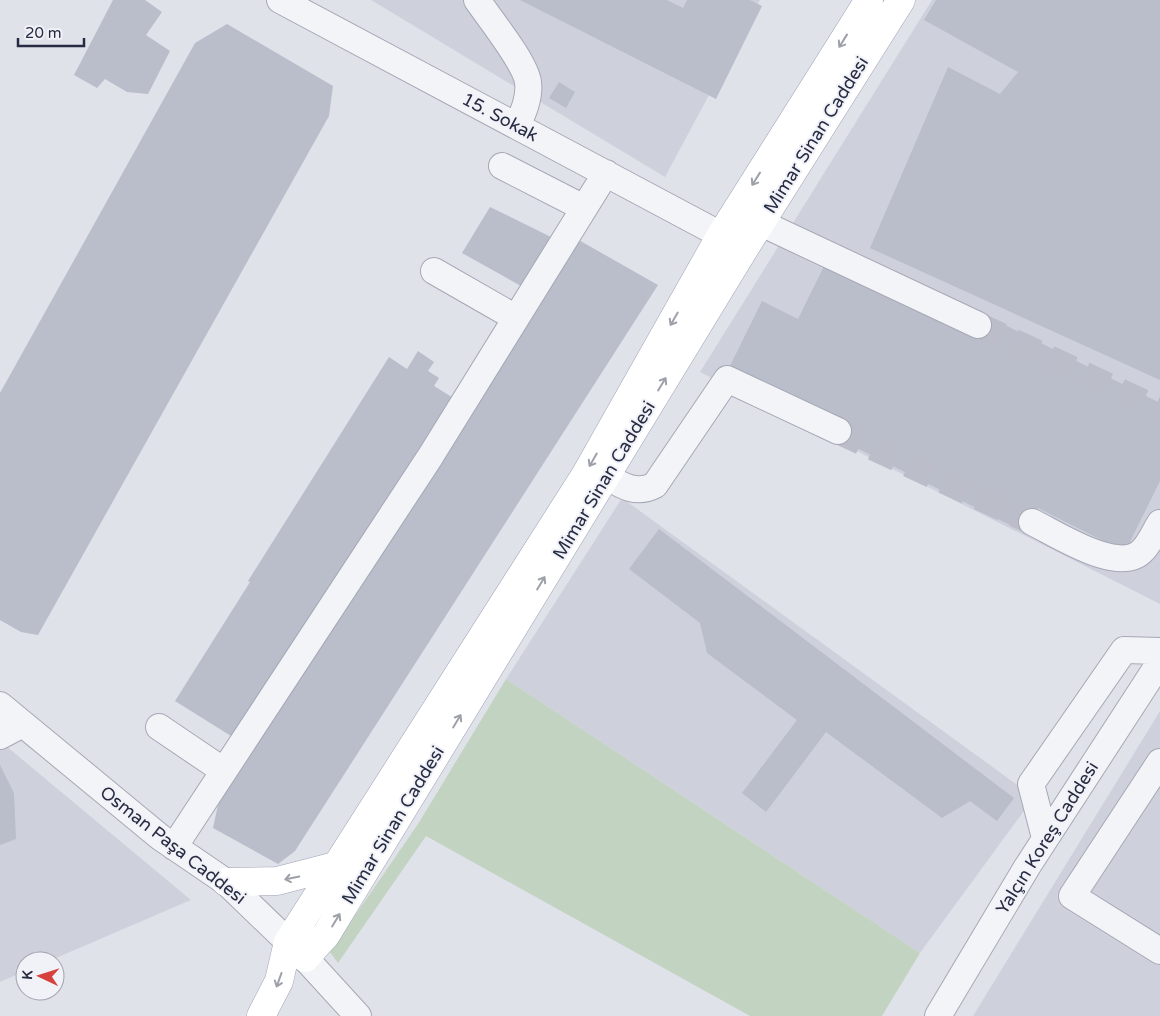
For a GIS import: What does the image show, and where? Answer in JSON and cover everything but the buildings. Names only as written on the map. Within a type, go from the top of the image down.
[{"type":"main road","name":"Mimar Sinan Caddesi","points":[[297,950],[339,865],[586,474],[721,235],[869,0]]},
{"type":"main road","name":"Mimar Sinan Caddesi","points":[[297,950],[326,935],[761,222],[901,0]]},
{"type":"main road","points":[[226,882],[276,881],[339,865]]},
{"type":"main road","points":[[261,1016],[297,950]]},
{"type":"street","name":"15. Sokak","points":[[280,0],[721,235]]},
{"type":"street","points":[[477,0],[516,57],[528,82],[526,107],[517,126]]},
{"type":"street","points":[[502,166],[584,208]]},
{"type":"street","points":[[174,847],[430,457],[606,174]]},
{"type":"street","points":[[761,222],[978,324]]},
{"type":"street","points":[[434,271],[516,318]]},
{"type":"street","points":[[606,476],[624,487],[635,490],[642,490],[655,485],[727,379],[838,431]]},
{"type":"street","points":[[1032,522],[1102,555],[1118,559],[1135,555],[1143,550],[1160,523]]},
{"type":"street","points":[[1045,838],[1031,784],[1124,650],[1160,651]]},
{"type":"street","name":"Yalçın Koreş Caddesi","points":[[938,1016],[1045,838],[1150,697],[1160,662]]},
{"type":"street","name":"Osman Paşa Caddesi","points":[[0,705],[174,847],[226,882],[297,950],[358,1016]]},
{"type":"street","points":[[0,736],[23,724]]},
{"type":"street","points":[[159,727],[224,771]]},
{"type":"street","points":[[1160,762],[1072,896],[1160,952]]},
{"type":"shaded area","points":[[371,0],[760,0],[665,177]]},
{"type":"shaded area","points":[[932,0],[1160,0],[1160,604],[700,372]]},
{"type":"shaded area","points":[[622,498],[1034,797],[920,953],[506,679]]},
{"type":"shaded area","points":[[1160,711],[1160,1016],[973,1016]]},
{"type":"shaded area","points":[[0,741],[191,900],[65,954],[65,951],[15,951],[15,975],[0,982]]},
{"type":"green space","points":[[506,679],[920,953],[882,1016],[750,1016],[426,836],[338,963],[330,952],[418,824]]},
{"type":"tunnel","points":[[978,325],[1160,410]]},
{"type":"tunnel","points":[[838,431],[1032,522]]}]
